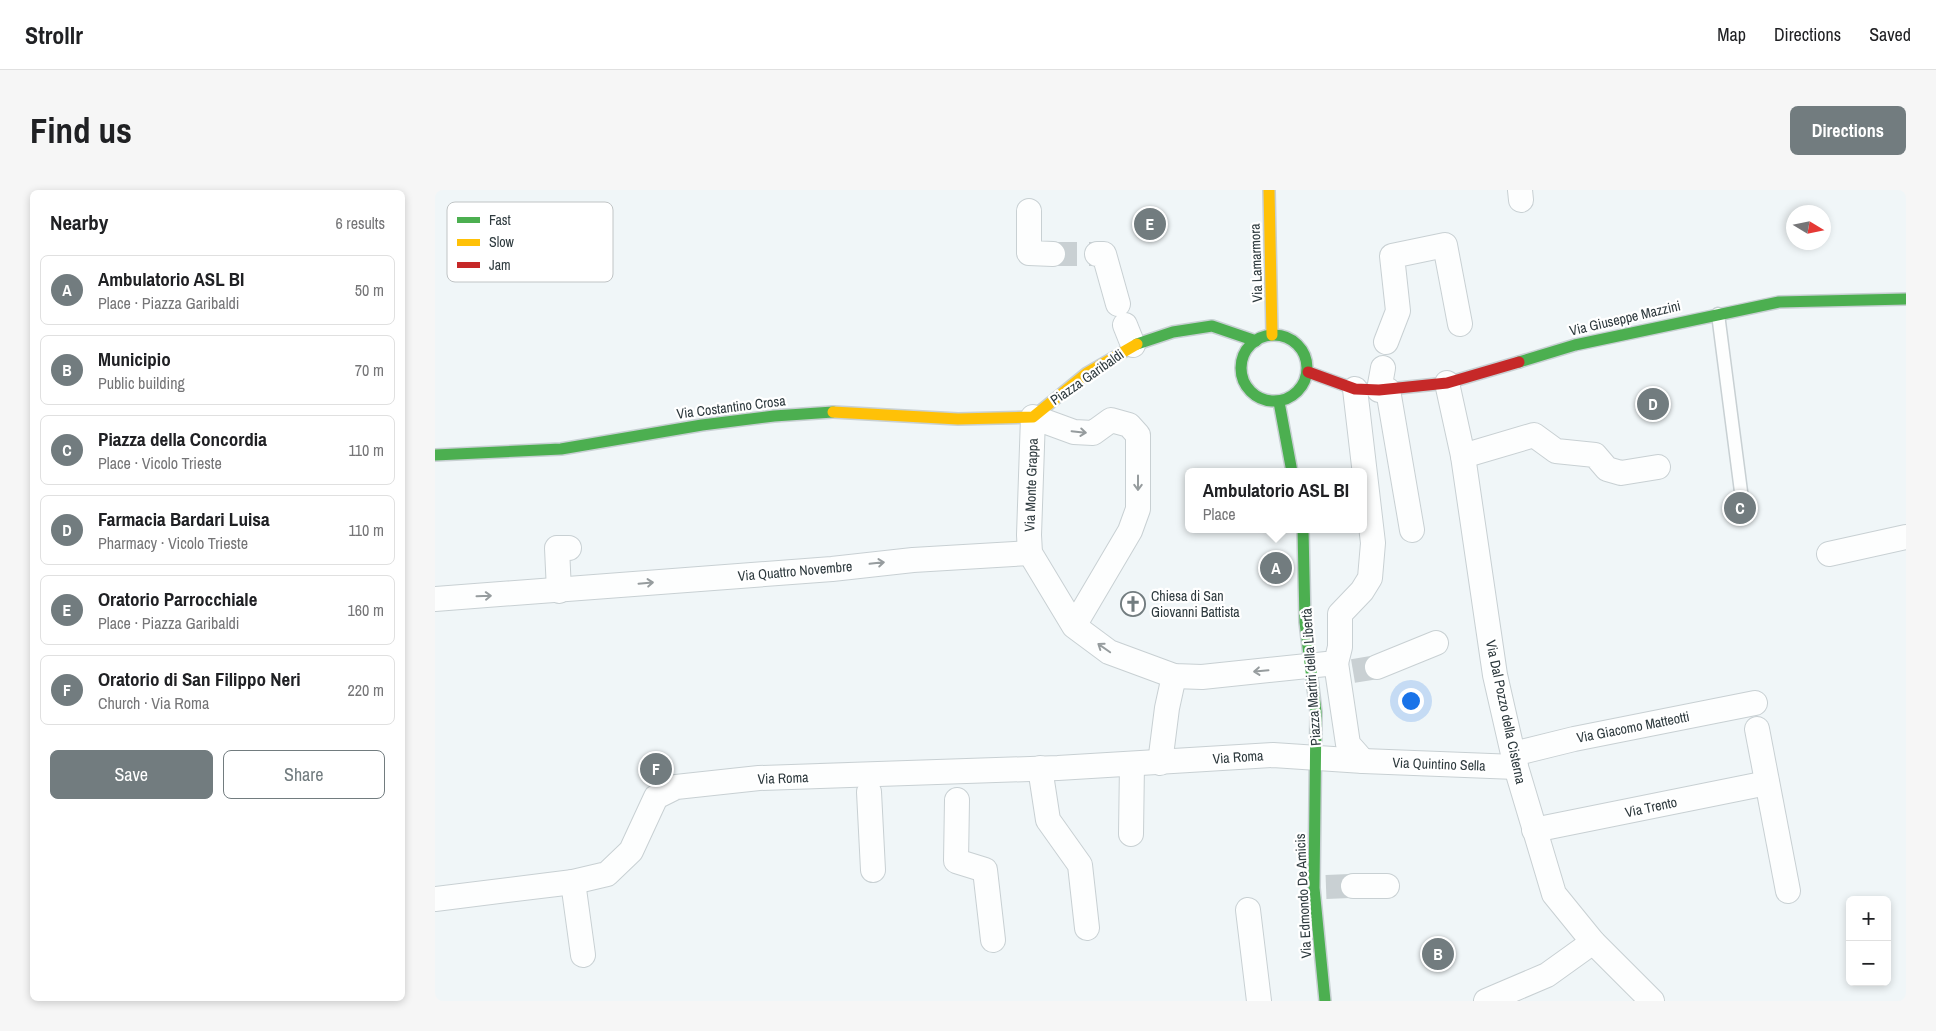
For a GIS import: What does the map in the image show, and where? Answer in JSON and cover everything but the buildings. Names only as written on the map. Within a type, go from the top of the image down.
[{"type":"street","name":"Via Lamarmora","points":[[1269,190],[1272,335]]},
{"type":"street","points":[[1029,211],[1029,253],[1053,254]]},
{"type":"street","points":[[1386,342],[1398,311],[1393,256],[1445,245],[1460,324]]},
{"type":"street","points":[[1097,254],[1104,254],[1125,325]]},
{"type":"street","name":"Via Giuseppe Mazzini","points":[[1355,389],[1383,383],[1447,383],[1575,344],[1779,302],[1906,299]]},
{"type":"street","name":"Piazza Garibaldi","points":[[1033,417],[1087,373],[1125,325],[1173,332],[1212,326],[1256,341]]},
{"type":"street","points":[[1272,335],[1291,339],[1305,353],[1308,372],[1299,392],[1279,402],[1261,399],[1248,388],[1241,372],[1244,354],[1256,341],[1272,335]]},
{"type":"street","points":[[1308,372],[1355,389]]},
{"type":"street","points":[[1383,383],[1412,530]]},
{"type":"street","name":"Via Dal Pozzo della Cisterna","points":[[1447,383],[1463,456],[1495,675],[1514,760],[1554,894],[1593,942],[1652,1001]]},
{"type":"street","name":"Piazza Martiri della Libertà","points":[[1355,389],[1364,468]]},
{"type":"street","points":[[1279,402],[1291,468]]},
{"type":"street","name":"Via Costantino Crosa","points":[[435,455],[561,449],[628,436],[774,416],[827,412],[958,419],[1033,417]]},
{"type":"street","name":"Piazza Garibaldi","points":[[1033,417],[1074,432],[1093,433],[1111,420],[1129,425],[1138,435],[1138,509],[1130,531],[1074,626]]},
{"type":"street","name":"Via Monte Grappa","points":[[1030,553],[1033,417]]},
{"type":"street","points":[[1463,456],[1533,435],[1545,441],[1555,452],[1595,455],[1607,469],[1621,472],[1658,467]]},
{"type":"street","name":"Piazza Martiri della Libertà","points":[[1363,762],[1348,744],[1345,667],[1340,647],[1340,614],[1362,591],[1369,578],[1373,543],[1367,492]]},
{"type":"street","name":"Piazza Martiri della Libertà","points":[[1303,533],[1305,622],[1316,712],[1317,759],[1363,762]]},
{"type":"street","points":[[1829,554],[1906,537]]},
{"type":"street","points":[[559,591],[557,548],[569,548]]},
{"type":"street","points":[[1030,553],[1074,626],[1109,652],[1174,676],[1202,677],[1309,666],[1345,667]]},
{"type":"street","name":"Via Quattro Novembre","points":[[435,599],[832,569],[913,560],[1030,553]]},
{"type":"street","points":[[1377,667],[1436,642]]},
{"type":"street","points":[[1160,763],[1167,708],[1174,676]]},
{"type":"street","name":"Via Giacomo Matteotti","points":[[1514,760],[1573,738],[1755,703]]},
{"type":"street","points":[[1757,729],[1788,890]]},
{"type":"street","name":"Via Roma","points":[[435,899],[573,882],[607,874],[631,851],[656,796],[676,787],[759,778],[843,777],[869,782],[957,782],[1040,768],[1160,763],[1273,754],[1317,759]]},
{"type":"street","name":"Via Edmondo De Amicis","points":[[1317,759],[1313,832],[1320,887],[1325,1001]]},
{"type":"street","name":"Via Quintino Sella","points":[[1363,762],[1514,760]]},
{"type":"street","points":[[1131,834],[1132,764]]},
{"type":"street","points":[[1040,768],[1048,820],[1080,865],[1087,928]]},
{"type":"street","points":[[869,782],[873,870]]},
{"type":"street","points":[[957,782],[956,861],[985,870],[993,940]]},
{"type":"street","name":"Via Trento","points":[[1534,830],[1767,783]]},
{"type":"street","points":[[573,882],[583,956]]},
{"type":"street","points":[[1353,886],[1387,886]]},
{"type":"street","points":[[1248,910],[1259,1001]]},
{"type":"street","points":[[1486,1001],[1547,976],[1593,942]]},
{"type":"lane","points":[[1718,314],[1743,507]]},
{"type":"tunnel","points":[[1053,254],[1097,254]]},
{"type":"tunnel","points":[[1353,671],[1377,667]]},
{"type":"tunnel","points":[[1326,887],[1353,886]]},
{"type":"traffic: fast","points":[[1519,362],[1575,345],[1779,302],[1906,299]]},
{"type":"traffic: fast","points":[[1137,344],[1173,332],[1212,326],[1256,341]]},
{"type":"traffic: fast","points":[[1274,335],[1287,338],[1297,345],[1304,355],[1307,368],[1304,381],[1297,391],[1287,398],[1274,401],[1261,398],[1251,391],[1244,381],[1241,368],[1244,355],[1251,345],[1261,338],[1274,335]]},
{"type":"traffic: fast","points":[[1279,402],[1291,468]]},
{"type":"traffic: fast","points":[[435,455],[561,449],[702,425],[774,416],[833,412]]},
{"type":"traffic: fast","points":[[1303,533],[1305,622],[1316,712],[1314,888],[1325,1001]]},
{"type":"traffic: slow","points":[[1269,190],[1272,335]]},
{"type":"traffic: slow","points":[[833,412],[958,419],[1033,417],[1087,373],[1137,344]]},
{"type":"traffic: jam","points":[[1308,372],[1355,389],[1379,390],[1447,383],[1519,362]]},
{"type":"place","name":"Oratorio Parrocchiale","points":[[1150,224]]},
{"type":"place","name":"Farmacia Bardari Luisa","points":[[1653,404]]},
{"type":"place","name":"Piazza della Concordia","points":[[1740,508]]},
{"type":"place","name":"Ambulatorio ASL BI","points":[[1276,568]]},
{"type":"place","name":"Chiesa di San Giovanni Battista","points":[[1133,604]]},
{"type":"place","name":"Oratorio di San Filippo Neri","points":[[656,769]]},
{"type":"place","name":"Municipio","points":[[1438,954]]}]
